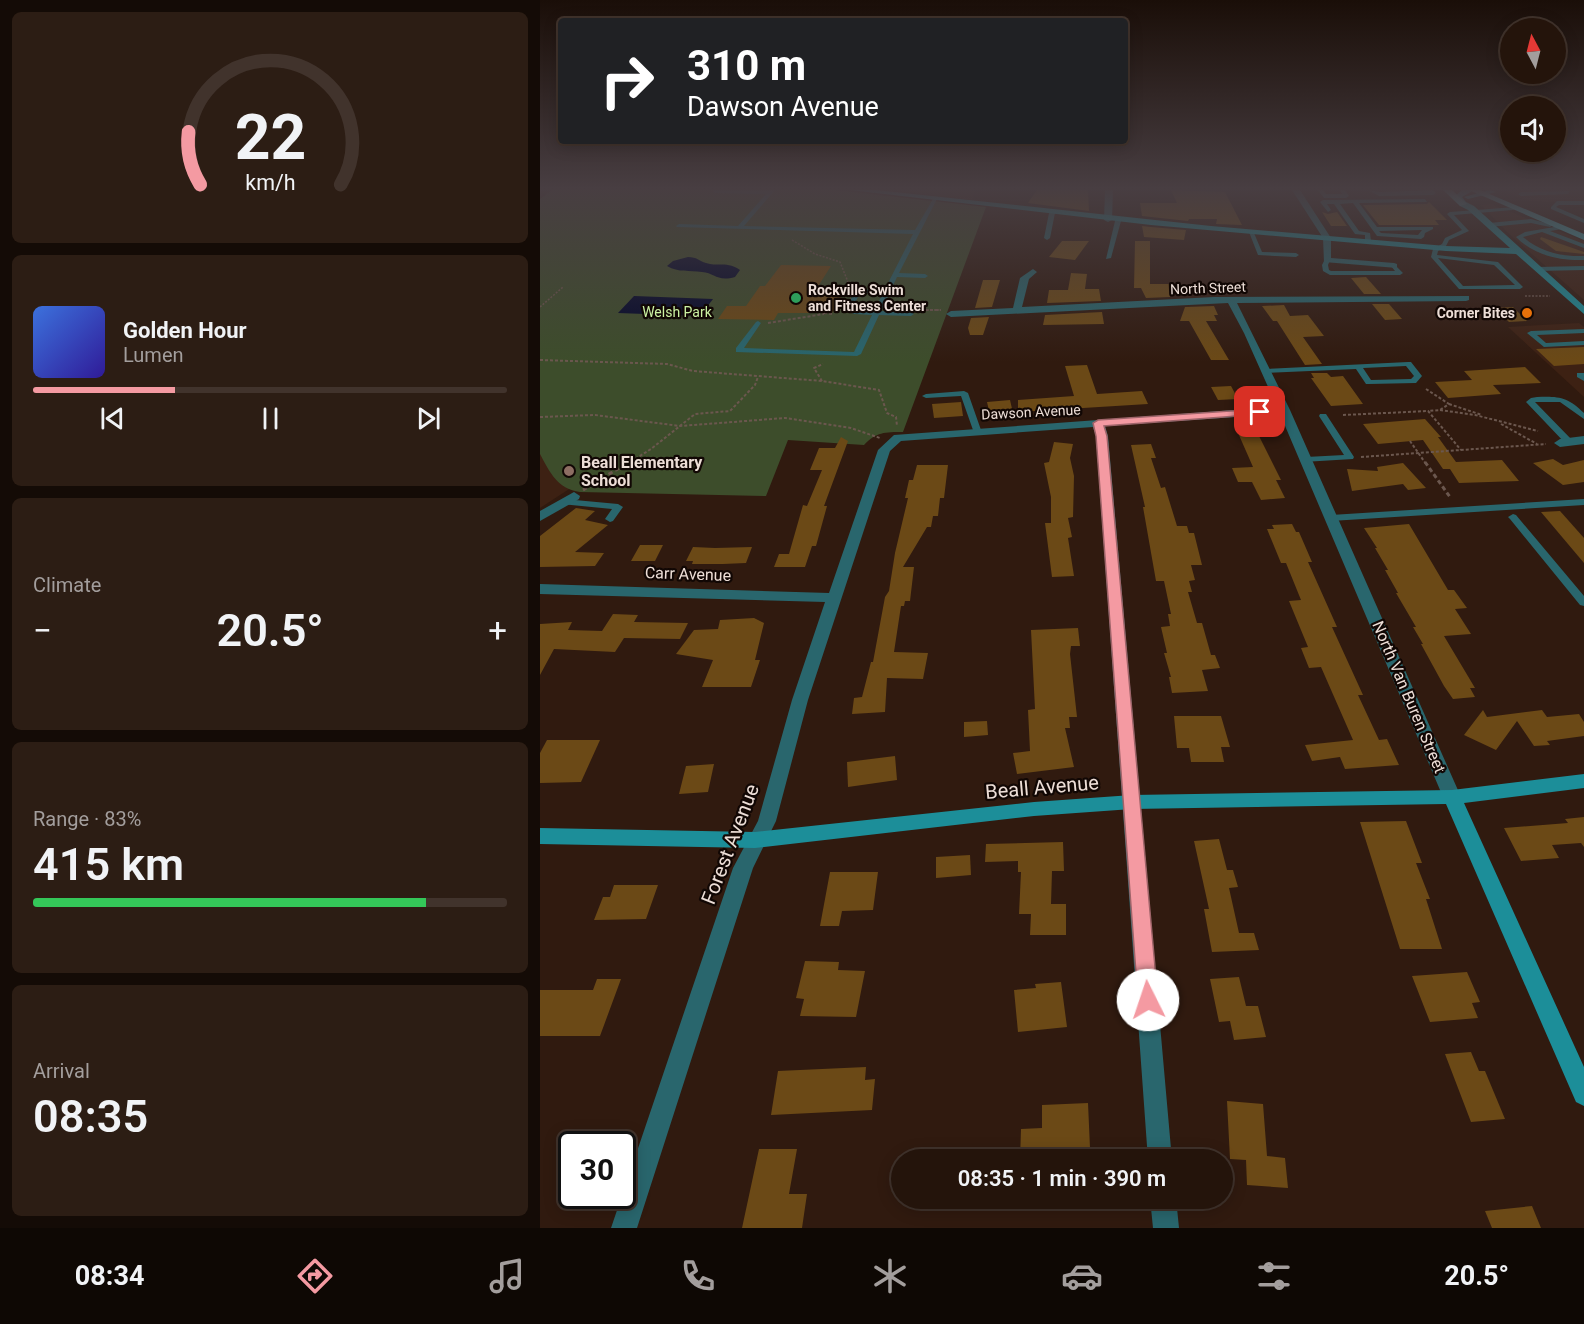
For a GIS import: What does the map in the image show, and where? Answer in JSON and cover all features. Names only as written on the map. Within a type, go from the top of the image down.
[{"type":"street","points":[[1327,247],[1327,260],[1394,266]]},
{"type":"street","points":[[1435,247],[1516,250]]},
{"type":"street","points":[[1513,247],[1584,312]]},
{"type":"street","points":[[1017,310],[1025,278],[1033,272]]},
{"type":"street","name":"North Street","points":[[951,314],[1231,300],[1466,298]]},
{"type":"street","name":"North Van Buren Street","points":[[1231,300],[1306,460],[1584,1094]]},
{"type":"street","name":"Dawson Avenue","points":[[894,440],[976,430],[1284,411]]},
{"type":"street","points":[[1098,423],[1102,436],[1159,1149]]},
{"type":"street","name":"Forest Avenue","points":[[624,1228],[743,868],[766,821],[800,700],[884,450],[894,440]]},
{"type":"street","points":[[1564,442],[1584,440]]},
{"type":"street","points":[[540,517],[569,499]]},
{"type":"street","name":"Carr Avenue","points":[[540,589],[697,592],[834,598]]},
{"type":"street","name":"Beall Avenue","points":[[540,836],[755,840],[1034,809],[1132,801],[1452,797],[1584,781]]},
{"type":"street","points":[[1164,1209],[1166,1228]]},
{"type":"lane","points":[[758,323],[739,350],[857,354],[909,247]]},
{"type":"lane","points":[[1108,258],[1109,247]]},
{"type":"lane","points":[[1257,247],[1260,254],[1296,255]]},
{"type":"lane","points":[[1536,247],[1563,258],[1584,258]]},
{"type":"lane","points":[[1434,256],[1496,262],[1520,287],[1461,288],[1434,256],[1435,250],[1440,248]]},
{"type":"lane","points":[[1516,250],[1541,250]]},
{"type":"lane","points":[[1540,272],[1584,268]]},
{"type":"lane","points":[[1540,272],[1584,274]]},
{"type":"lane","points":[[895,276],[925,276]]},
{"type":"lane","points":[[888,291],[858,291],[848,310],[911,314]]},
{"type":"lane","points":[[1584,331],[1531,333],[1544,345],[1584,343]]},
{"type":"lane","points":[[1266,371],[1358,366],[1408,364],[1418,376],[1413,381],[1369,382],[1358,366]]},
{"type":"lane","points":[[926,396],[964,393],[976,430]]},
{"type":"lane","points":[[1564,442],[1530,402],[1534,399],[1560,398],[1568,402],[1584,417]]},
{"type":"lane","points":[[1306,460],[1350,457],[1323,416]]},
{"type":"lane","points":[[569,499],[618,507],[610,519]]},
{"type":"lane","points":[[1331,518],[1584,502]]},
{"type":"lane","points":[[1513,517],[1584,603]]},
{"type":"path","points":[[804,247],[815,254],[840,262],[850,287]]},
{"type":"path","points":[[540,307],[563,287]]},
{"type":"path","points":[[911,314],[918,310],[942,310],[951,314]]},
{"type":"path","points":[[758,323],[833,314]]},
{"type":"path","points":[[540,360],[667,364],[693,371],[822,381],[879,390],[887,414],[896,417],[894,440],[851,428],[785,418],[680,426],[595,415],[540,417]]},
{"type":"path","points":[[822,381],[814,368],[824,363]]},
{"type":"path","points":[[569,499],[651,448],[695,414],[730,411],[755,385],[759,376]]},
{"type":"path","points":[[1426,389],[1449,404],[1469,409],[1538,444]]},
{"type":"path","points":[[1440,410],[1449,404]]},
{"type":"path","points":[[1343,415],[1440,410],[1475,414],[1538,431]]},
{"type":"path","points":[[1428,411],[1461,450]]},
{"type":"path","points":[[1410,441],[1450,497]]},
{"type":"path","points":[[1350,457],[1564,442]]},
{"type":"shaded area","points":[[1524,247],[1584,247],[1584,300]]},
{"type":"shaded area","points":[[1579,323],[1584,327],[1584,397],[1508,327]]},
{"type":"shaded area","name":"Beall Elementary School","points":[[540,449],[626,452],[540,508]]},
{"type":"green space","name":"Welsh Park","points":[[540,247],[971,247],[903,432],[881,434],[873,437],[864,445],[788,440],[766,496],[580,492],[560,484],[551,474],[540,454]]},
{"type":"water","points":[[688,257],[740,270],[735,277],[720,278],[667,266],[673,261]]},
{"type":"water","points":[[634,296],[713,299],[700,316],[618,313]]},
{"type":"building","points":[[1057,247],[1084,247],[1075,260],[1049,257]]},
{"type":"building","points":[[1135,247],[1150,247],[1150,284],[1173,284],[1170,297],[1146,298],[1141,288],[1134,288]]},
{"type":"building","points":[[1551,247],[1571,247],[1584,254],[1556,251]]},
{"type":"building","name":"Rockville Swim and Fitness Center","points":[[781,265],[831,266],[817,288],[846,289],[832,313],[778,313],[774,320],[718,319],[727,306],[746,306],[760,286],[765,286]]},
{"type":"building","points":[[1071,273],[1087,274],[1085,289],[1099,289],[1101,301],[1047,303],[1049,290],[1068,290]]},
{"type":"building","points":[[1366,277],[1381,294],[1364,294],[1351,278]]},
{"type":"building","points":[[983,280],[1000,280],[992,307],[975,308]]},
{"type":"building","points":[[1372,304],[1389,304],[1402,319],[1385,320]]},
{"type":"building","points":[[1284,305],[1290,316],[1308,315],[1324,336],[1303,337],[1322,364],[1305,365],[1277,321],[1273,321],[1262,306]]},
{"type":"building","points":[[1214,306],[1218,315],[1214,315],[1217,321],[1206,321],[1229,360],[1211,360],[1189,321],[1180,321],[1185,307]]},
{"type":"building","points":[[1513,307],[1527,321],[1509,322],[1495,308]]},
{"type":"building","points":[[1102,312],[1104,324],[1043,325],[1045,315]]},
{"type":"building","points":[[989,317],[983,335],[970,335],[968,328],[971,318]]},
{"type":"building","points":[[1584,347],[1584,364],[1554,366],[1536,349]]},
{"type":"building","points":[[1087,365],[1097,394],[1142,391],[1148,404],[1018,412],[1018,400],[1074,396],[1065,366]]},
{"type":"building","points":[[1525,367],[1541,383],[1493,385],[1501,394],[1448,398],[1435,382],[1472,380],[1464,371]]},
{"type":"building","points":[[1311,373],[1327,373],[1331,377],[1343,376],[1363,404],[1331,406],[1311,378],[1314,378]]},
{"type":"building","points":[[1231,386],[1238,399],[1218,400],[1211,387]]},
{"type":"building","points":[[1010,400],[1013,413],[990,415],[987,402]]},
{"type":"building","points":[[961,402],[963,416],[934,418],[932,404]]},
{"type":"building","points":[[1425,419],[1441,437],[1438,437],[1456,462],[1502,460],[1519,481],[1459,483],[1450,469],[1443,469],[1423,440],[1378,444],[1363,424]]},
{"type":"building","points":[[1235,426],[1258,434],[1281,480],[1276,480],[1285,498],[1261,500],[1252,482],[1238,482],[1232,468],[1253,467]]},
{"type":"building","points":[[841,437],[848,441],[824,506],[827,506],[816,546],[812,546],[805,567],[774,567],[779,554],[789,554],[803,505],[807,506],[822,470],[810,470],[819,448],[835,448]]},
{"type":"building","points":[[1054,442],[1073,444],[1070,458],[1074,476],[1073,517],[1068,518],[1072,537],[1068,538],[1074,576],[1052,577],[1045,523],[1051,523],[1051,497],[1044,463],[1049,462]]},
{"type":"building","points":[[1151,444],[1156,458],[1151,458],[1161,488],[1165,487],[1177,526],[1187,526],[1189,533],[1194,533],[1202,565],[1191,565],[1195,580],[1189,581],[1192,592],[1188,592],[1197,623],[1202,623],[1211,655],[1215,655],[1220,668],[1202,670],[1208,691],[1172,693],[1161,627],[1170,626],[1168,614],[1171,614],[1164,581],[1156,581],[1143,507],[1145,507],[1131,445]]},
{"type":"building","points":[[1553,459],[1563,465],[1584,460],[1584,482],[1563,485],[1533,463]]},
{"type":"building","points":[[1403,463],[1426,488],[1408,490],[1403,484],[1352,491],[1347,469],[1378,471],[1377,467]]},
{"type":"building","points":[[917,465],[948,465],[944,498],[940,498],[938,516],[933,516],[931,527],[927,527],[903,567],[914,567],[910,601],[905,601],[904,606],[901,606],[894,652],[928,653],[923,679],[887,678],[885,712],[852,714],[854,698],[862,697],[871,662],[873,662],[885,597],[889,591],[908,498],[905,498],[909,480],[913,480]]},
{"type":"building","points":[[576,508],[595,511],[585,520],[608,525],[575,552],[604,553],[595,566],[540,567],[540,536]]},
{"type":"building","points":[[1560,511],[1584,538],[1584,563],[1541,512]]},
{"type":"building","points":[[1292,524],[1296,532],[1299,532],[1312,562],[1308,562],[1337,627],[1332,627],[1363,695],[1358,695],[1379,740],[1387,739],[1399,765],[1345,769],[1340,757],[1312,761],[1305,745],[1353,740],[1321,667],[1309,668],[1301,648],[1308,647],[1289,601],[1301,600],[1286,563],[1281,563],[1267,529],[1274,529],[1272,525]]},
{"type":"building","points":[[1409,524],[1448,590],[1454,590],[1467,608],[1455,609],[1471,634],[1444,636],[1475,688],[1470,688],[1475,697],[1453,699],[1444,686],[1413,627],[1416,627],[1396,593],[1398,593],[1385,570],[1388,570],[1375,548],[1377,548],[1364,528]]},
{"type":"building","points":[[640,545],[663,545],[655,561],[631,561]]},
{"type":"building","points":[[693,547],[752,547],[746,563],[692,564],[693,561],[686,561]]},
{"type":"building","points":[[613,614],[638,615],[634,622],[688,623],[680,639],[624,638],[615,652],[554,649],[540,675],[540,624],[572,622],[568,630],[602,631]]},
{"type":"building","points":[[754,618],[764,623],[755,660],[760,660],[751,687],[702,687],[713,660],[676,654],[694,630],[718,629],[720,620]]},
{"type":"building","points":[[1078,628],[1080,646],[1071,646],[1070,654],[1077,717],[1069,717],[1070,728],[1065,728],[1074,767],[1017,774],[1013,753],[1030,751],[1028,710],[1035,709],[1031,630]]},
{"type":"building","points":[[1483,710],[1487,717],[1542,710],[1547,717],[1579,714],[1584,722],[1584,736],[1547,741],[1550,745],[1534,746],[1517,721],[1496,750],[1464,735]]},
{"type":"building","points":[[1174,716],[1221,716],[1230,747],[1221,747],[1224,762],[1191,762],[1189,748],[1177,748]]},
{"type":"building","points":[[987,721],[988,735],[964,737],[964,722]]},
{"type":"building","points":[[547,740],[600,740],[581,782],[540,783],[540,753]]},
{"type":"building","points":[[895,756],[897,780],[848,787],[847,762]]},
{"type":"building","points":[[714,764],[708,792],[679,794],[686,766]]},
{"type":"building","points":[[1584,817],[1584,847],[1581,843],[1552,845],[1559,858],[1521,861],[1504,828],[1568,823],[1565,819]]},
{"type":"building","points":[[1406,821],[1422,863],[1416,863],[1430,899],[1426,899],[1442,949],[1400,949],[1360,822]]},
{"type":"building","points":[[1219,839],[1227,870],[1233,870],[1238,887],[1229,888],[1239,933],[1254,933],[1259,950],[1212,952],[1204,909],[1209,909],[1194,841]]},
{"type":"building","points":[[1063,842],[1064,871],[1052,871],[1051,904],[1066,904],[1066,935],[1030,935],[1031,914],[1019,914],[1021,872],[1018,872],[1018,861],[985,862],[986,844]]},
{"type":"building","points":[[970,855],[971,875],[936,878],[936,857]]},
{"type":"building","points":[[830,872],[878,872],[873,910],[842,911],[839,926],[820,926]]},
{"type":"building","points":[[614,885],[658,885],[646,919],[594,920],[603,897],[610,897]]},
{"type":"building","points":[[805,961],[839,962],[838,970],[865,971],[856,1017],[800,1016],[804,999],[796,998]]},
{"type":"building","points":[[1467,972],[1480,1002],[1472,1003],[1478,1018],[1430,1022],[1412,976]]},
{"type":"building","points":[[1239,977],[1246,1006],[1258,1006],[1266,1037],[1234,1040],[1230,1021],[1219,1022],[1210,979]]},
{"type":"building","points":[[597,979],[621,979],[600,1036],[540,1036],[540,990],[593,990]]},
{"type":"building","points":[[1061,982],[1067,1027],[1018,1032],[1014,990],[1036,988],[1035,984]]},
{"type":"building","points":[[1471,1052],[1479,1071],[1485,1071],[1505,1119],[1471,1122],[1445,1054]]},
{"type":"building","points":[[866,1067],[865,1080],[875,1079],[872,1110],[771,1115],[778,1071]]},
{"type":"building","points":[[1227,1101],[1263,1104],[1267,1156],[1285,1158],[1288,1188],[1247,1185],[1246,1160],[1233,1159],[1233,1149],[1229,1149]]},
{"type":"building","points":[[1088,1103],[1090,1148],[1020,1149],[1021,1129],[1042,1128],[1042,1105]]},
{"type":"building","points":[[759,1149],[797,1149],[789,1194],[807,1194],[802,1228],[742,1228]]},
{"type":"building","points":[[1532,1206],[1541,1228],[1492,1228],[1485,1211]]},
{"type":"place","name":"Rockville Swim and Fitness Center","points":[[796,298]]},
{"type":"place","name":"Corner Bites","points":[[1527,313]]},
{"type":"place","name":"Beall Elementary School","points":[[569,471]]},
{"type":"route","points":[[1148,1000],[1102,436],[1098,423],[1260,412]]}]
